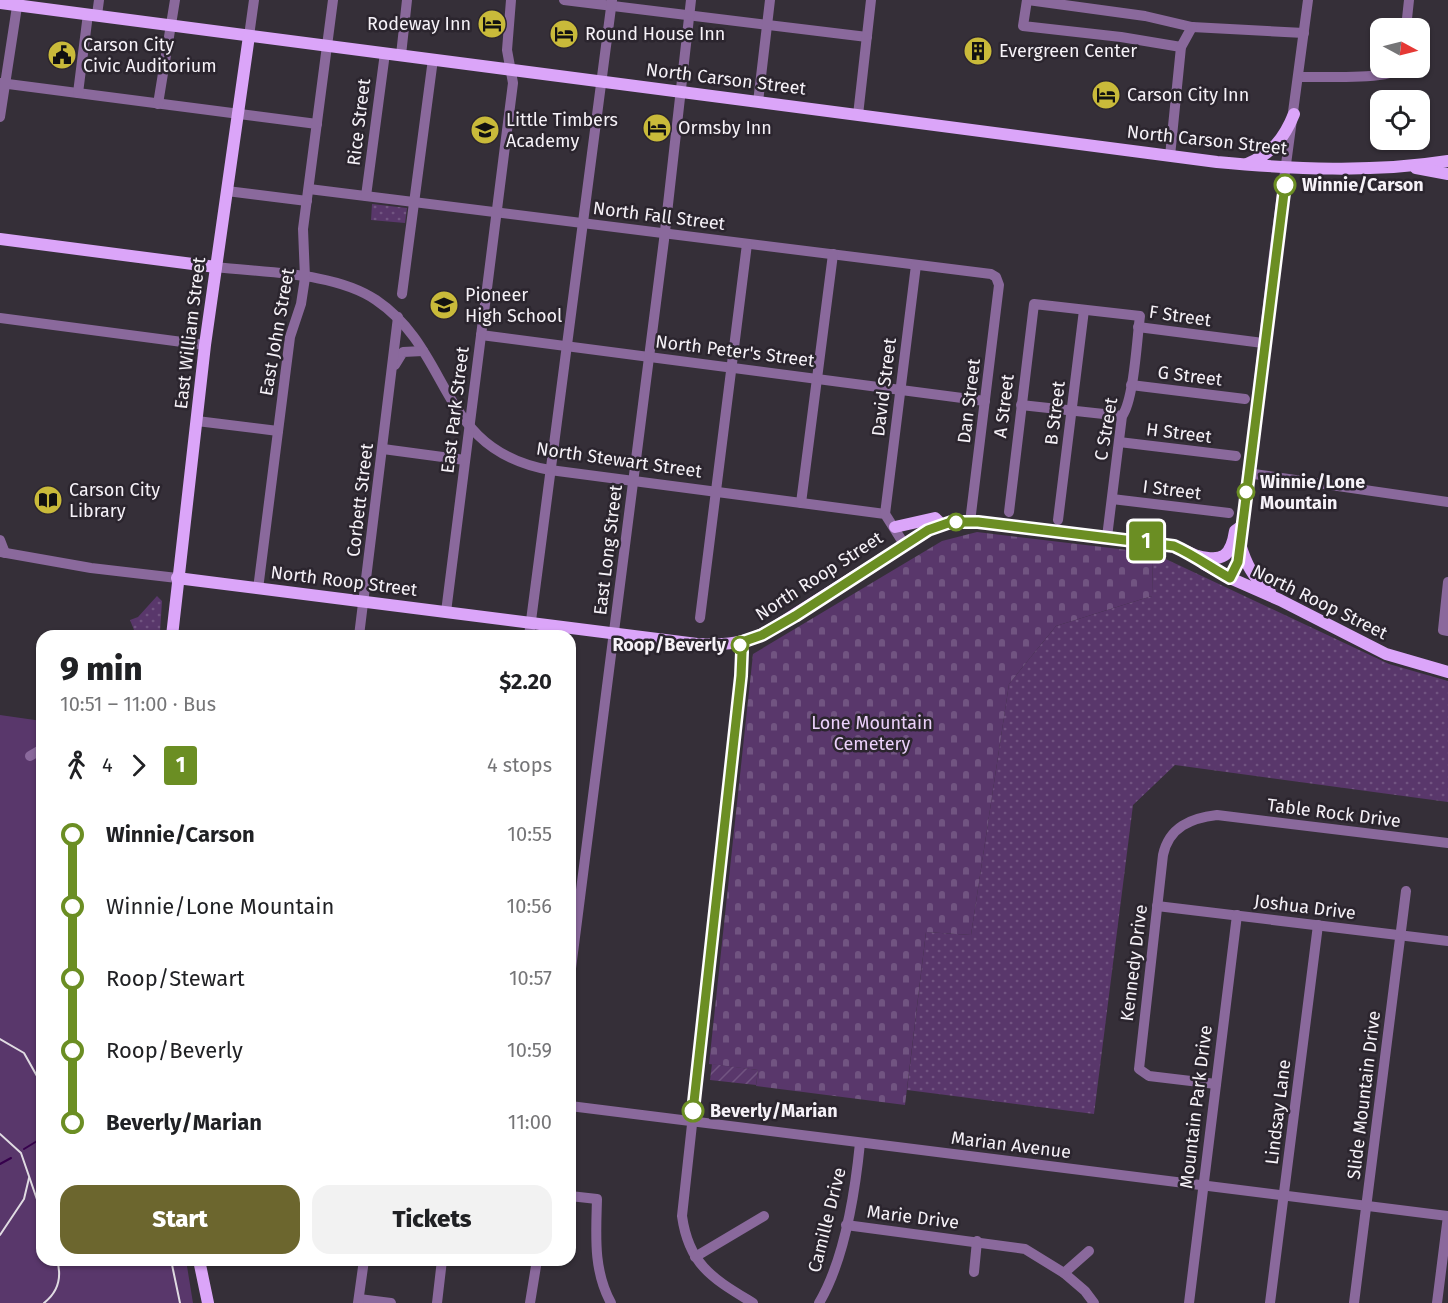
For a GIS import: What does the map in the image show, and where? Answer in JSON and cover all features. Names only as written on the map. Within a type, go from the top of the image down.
[{"type":"main road","name":"North Carson Street","points":[[0,3],[17,3],[249,36],[1170,156],[1287,168],[1409,166],[1448,161]]},
{"type":"main road","name":"East William Street","points":[[172,630],[205,345],[249,36]]},
{"type":"main road","points":[[1246,164],[1275,147],[1285,134],[1294,114]]},
{"type":"main road","points":[[1409,166],[1448,174]]},
{"type":"main road","name":"North Stewart Street","points":[[0,239],[216,267]]},
{"type":"main road","points":[[895,527],[928,518],[934,518],[941,524]]},
{"type":"main road","name":"North Roop Street","points":[[177,578],[697,644],[739,643],[762,635],[904,544],[941,524],[970,522],[1174,546],[1197,556],[1204,564],[1230,578],[1280,600],[1386,654],[1448,672]]},
{"type":"main road","points":[[1197,556],[1212,560],[1221,558],[1229,552],[1235,531],[1242,526]]},
{"type":"main road","points":[[1240,544],[1256,581],[1280,600]]},
{"type":"main road","points":[[200,1266],[208,1303]]},
{"type":"street","points":[[78,93],[93,15],[99,0]]},
{"type":"street","points":[[158,104],[175,0]]},
{"type":"street","points":[[249,36],[254,0]]},
{"type":"street","name":"East John Street","points":[[258,589],[290,337],[301,304],[305,278],[303,229],[333,0]]},
{"type":"street","points":[[401,55],[407,0]]},
{"type":"street","name":"East Park Street","points":[[446,612],[513,83],[507,50],[511,0]]},
{"type":"street","points":[[564,0],[612,3],[867,38]]},
{"type":"street","name":"East Long Street","points":[[576,929],[665,233],[691,0]]},
{"type":"street","points":[[758,102],[770,0]]},
{"type":"street","points":[[858,115],[871,0]]},
{"type":"street","points":[[1181,47],[1121,37],[1023,26],[1027,0],[1144,16],[1192,27],[1304,33]]},
{"type":"street","points":[[1230,578],[1238,562],[1263,343],[1308,0]]},
{"type":"street","points":[[1407,18],[1410,0]]},
{"type":"street","points":[[0,117],[2,83],[17,3]]},
{"type":"street","points":[[530,630],[581,223],[612,3]]},
{"type":"street","points":[[1170,156],[1181,47],[1192,27]]},
{"type":"street","name":"Rice Street","points":[[366,196],[385,53]]},
{"type":"street","points":[[402,294],[433,59]]},
{"type":"street","points":[[1299,77],[1370,75]]},
{"type":"street","points":[[2,83],[317,124]]},
{"type":"street","name":"North Fall Street","points":[[227,191],[366,196],[991,274],[996,277],[999,285]]},
{"type":"street","points":[[700,618],[747,244]]},
{"type":"street","points":[[801,503],[833,254]]},
{"type":"street","name":"David Street","points":[[885,514],[916,265]]},
{"type":"street","name":"North Stewart Street","points":[[216,267],[305,278],[334,283],[362,292],[398,317],[423,351],[469,428],[480,439],[505,456],[526,465],[885,514]]},
{"type":"street","name":"Dan Street","points":[[970,522],[999,285]]},
{"type":"street","name":"F Street","points":[[1034,304],[1140,316],[1138,327],[1263,343]]},
{"type":"street","name":"A Street","points":[[1009,512],[1034,304]]},
{"type":"street","name":"B Street","points":[[1058,520],[1084,310]]},
{"type":"street","name":"Corbett Street","points":[[360,630],[398,317]]},
{"type":"street","points":[[0,318],[205,345]]},
{"type":"street","name":"C Street","points":[[1107,537],[1122,416],[1126,410],[1131,385],[1138,327]]},
{"type":"street","name":"North Peter's Street","points":[[481,335],[986,401]]},
{"type":"street","points":[[393,368],[403,352],[423,351]]},
{"type":"street","name":"G Street","points":[[1131,385],[1245,399]]},
{"type":"street","points":[[1021,405],[1122,416]]},
{"type":"street","points":[[196,421],[278,431]]},
{"type":"street","name":"H Street","points":[[1119,442],[1236,456]]},
{"type":"street","points":[[383,450],[465,459]]},
{"type":"street","points":[[1247,473],[1448,502]]},
{"type":"street","name":"I Street","points":[[1112,499],[1228,513]]},
{"type":"street","points":[[885,514],[904,544]]},
{"type":"street","points":[[0,540],[3,553]]},
{"type":"street","name":"North Roop Street","points":[[3,553],[96,569],[177,578]]},
{"type":"street","points":[[1448,582],[1443,630],[1448,631]]},
{"type":"street","points":[[739,643],[742,652],[741,676],[682,1216],[688,1243],[695,1257],[714,1278],[753,1303]]},
{"type":"street","points":[[30,756],[36,752]]},
{"type":"street","name":"Table Rock Drive","points":[[1217,814],[1448,843]]},
{"type":"street","name":"Kennedy Drive","points":[[1215,1084],[1149,1076],[1139,1069],[1163,855],[1169,838],[1189,821],[1217,814]]},
{"type":"street","name":"Slide Mountain Drive","points":[[1354,1303],[1406,891]]},
{"type":"street","name":"Joshua Drive","points":[[1157,906],[1448,941]]},
{"type":"street","name":"Mountain Park Drive","points":[[1189,1303],[1237,915]]},
{"type":"street","name":"Lindsay Lane","points":[[1270,1303],[1318,925]]},
{"type":"street","name":"Marian Avenue","points":[[576,1107],[1448,1216]]},
{"type":"street","name":"Camille Drive","points":[[819,1303],[832,1276],[846,1225],[855,1188],[860,1143]]},
{"type":"street","points":[[576,1196],[597,1198],[596,1257],[599,1276],[610,1303]]},
{"type":"street","points":[[695,1257],[764,1216]]},
{"type":"street","points":[[1437,1303],[1448,1216]]},
{"type":"street","name":"Marie Drive","points":[[846,1225],[1025,1249],[1064,1273],[1085,1291],[1094,1303]]},
{"type":"street","name":"Marie Drive","points":[[974,1272],[977,1241]]},
{"type":"street","points":[[1064,1273],[1089,1251]]},
{"type":"street","points":[[363,1266],[359,1301],[391,1303]]},
{"type":"street","points":[[437,1303],[441,1266]]},
{"type":"street","points":[[530,1303],[536,1266]]},
{"type":"green space","points":[[372,204],[407,208],[405,223],[371,220]]},
{"type":"green space","name":"Lone Mountain Cemetery","points":[[977,532],[1153,553],[1152,596],[1056,626],[1009,684],[971,935],[926,932],[905,1105],[756,1086],[758,1070],[709,1064],[753,654],[942,541]]},
{"type":"green space","points":[[1153,553],[1389,664],[1448,681],[1448,802],[1175,765],[1133,805],[1094,1114],[907,1090],[926,932],[971,935],[1009,684],[1056,626],[1152,596]]},
{"type":"green space","points":[[157,596],[162,601],[160,630],[134,630],[130,620],[138,617]]},
{"type":"green space","points":[[0,715],[36,720],[36,1266],[187,1266],[193,1303],[0,1303]]},
{"type":"green space","points":[[712,1064],[758,1070],[756,1085],[710,1080]]},
{"type":"waterway","points":[[24,1149],[36,1142]]},
{"type":"waterway","points":[[0,1164],[11,1158]]},
{"type":"railway","points":[[0,1039],[24,1053],[36,1074]]},
{"type":"railway","points":[[0,1134],[21,1153],[36,1197]]},
{"type":"railway","points":[[0,1235],[24,1199],[29,1178]]},
{"type":"railway","points":[[44,1303],[53,1294],[58,1284],[58,1266]]},
{"type":"railway","points":[[172,1266],[180,1303]]},
{"type":"bus line","name":"1","points":[[693,1111],[741,676],[742,652],[739,643],[762,635],[795,616],[928,530],[951,522],[1007,524],[1174,546],[1197,556],[1204,564],[1230,578],[1238,562],[1247,473],[1285,185]]},
{"type":"place","name":"Rodeway Inn","points":[[492,24]]},
{"type":"place","name":"Round House Inn","points":[[564,34]]},
{"type":"place","name":"Evergreen Center","points":[[978,51]]},
{"type":"place","name":"Carson City Civic Auditorium","points":[[62,55]]},
{"type":"place","name":"Carson City Inn","points":[[1106,95]]},
{"type":"place","name":"Ormsby Inn","points":[[657,128]]},
{"type":"place","name":"Little Timbers Academy","points":[[485,130]]},
{"type":"place","name":"Winnie/Carson","points":[[1285,185]]},
{"type":"place","name":"Pioneer High School","points":[[444,305]]},
{"type":"place","name":"Winnie/Lone Mountain","points":[[1246,492]]},
{"type":"place","name":"Carson City Library","points":[[48,500]]},
{"type":"place","name":"Roop/Beverly","points":[[740,645]]},
{"type":"place","name":"Beverly/Marian","points":[[693,1111]]}]
